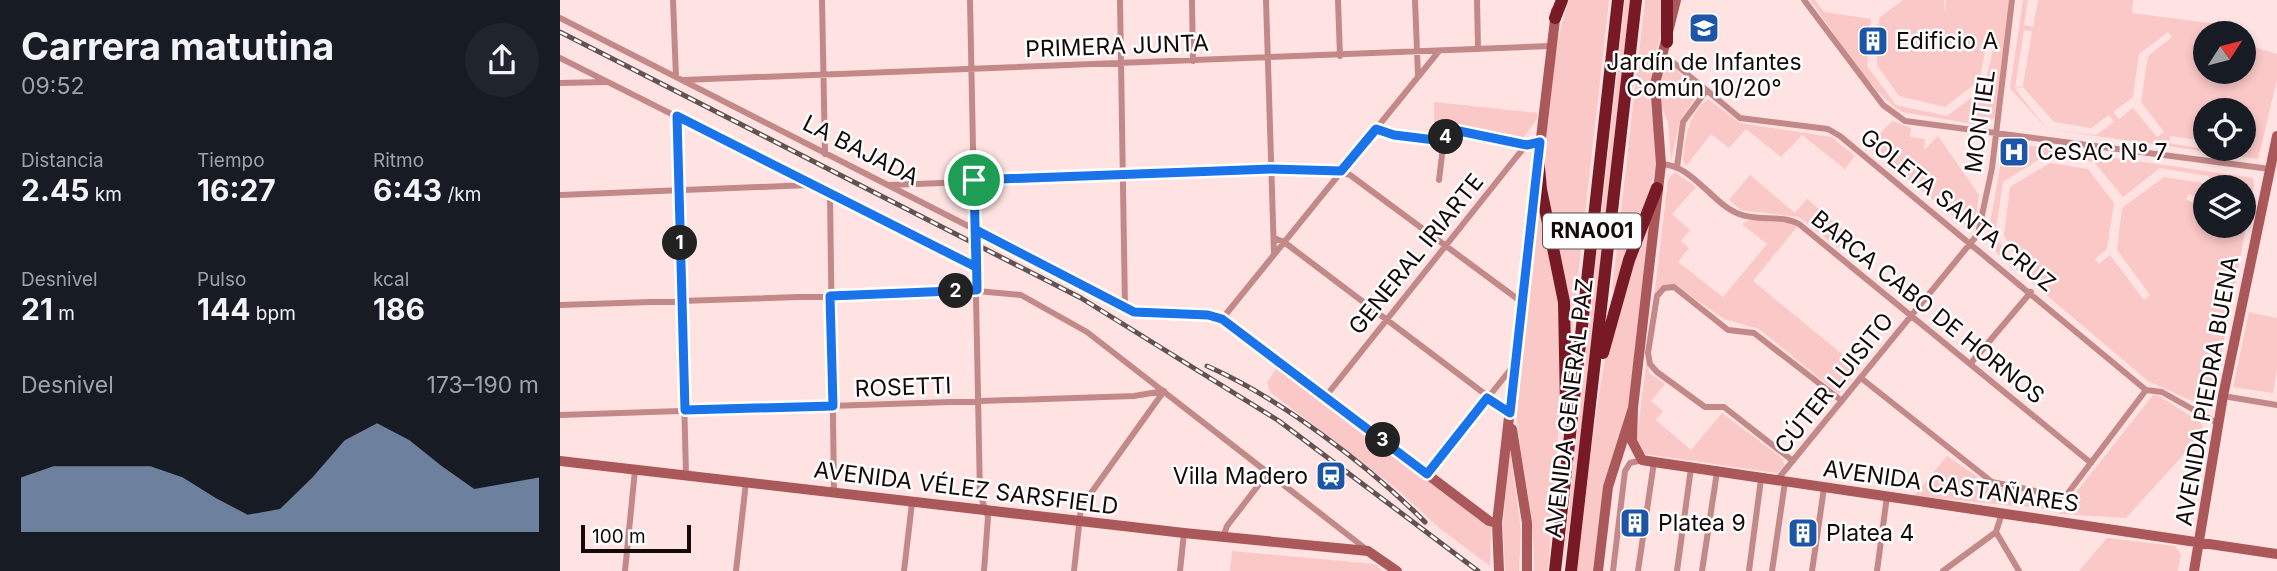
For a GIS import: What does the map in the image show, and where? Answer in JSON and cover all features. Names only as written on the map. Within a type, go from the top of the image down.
[{"type":"highway","points":[[1555,18],[1559,0]]},
{"type":"highway","name":"AVENIDA GENERAL PAZ","points":[[1555,571],[1618,0]]},
{"type":"highway","name":"AVENIDA GENERAL PAZ","points":[[1571,571],[1636,0]]},
{"type":"highway","points":[[1665,48],[1667,0]]},
{"type":"highway","points":[[1538,157],[1541,189],[1564,302],[1566,462]]},
{"type":"highway","points":[[1591,398],[1629,260],[1657,188]]},
{"type":"street","points":[[673,0],[680,78]]},
{"type":"street","points":[[822,0],[825,154]]},
{"type":"street","points":[[970,0],[980,494],[988,525],[984,571]]},
{"type":"street","points":[[1119,0],[1125,308]]},
{"type":"street","points":[[1192,0],[1193,61]]},
{"type":"street","points":[[1266,0],[1274,254]]},
{"type":"street","points":[[1338,0],[1340,56]]},
{"type":"street","points":[[1415,0],[1418,76]]},
{"type":"street","points":[[1477,0],[1478,48]]},
{"type":"street","points":[[1642,460],[1636,454],[1632,441],[1633,408],[1661,164],[1656,76],[1676,0]]},
{"type":"street","points":[[1804,0],[1892,113],[1905,121],[2270,170]]},
{"type":"street","name":"MONTIEL","points":[[1972,243],[1982,225],[2012,0]]},
{"type":"street","name":"LA BAJADA","points":[[560,18],[1125,308],[1141,314],[1208,315],[1222,319],[1489,521],[1497,523]]},
{"type":"street","name":"AVENIDA GENERAL PAZ","points":[[1499,571],[1497,523],[1555,18]]},
{"type":"street","name":"PRIMERA JUNTA","points":[[680,78],[1551,47]]},
{"type":"street","name":"GOLETA SANTA CRUZ","points":[[1665,48],[1706,91],[1740,118],[1828,129],[1840,136],[2146,390],[2162,392],[2219,424]]},
{"type":"street","points":[[1222,319],[1439,51]]},
{"type":"street","points":[[560,58],[976,267]]},
{"type":"street","points":[[560,83],[609,82]]},
{"type":"street","points":[[1677,167],[1683,122],[1706,91]]},
{"type":"street","points":[[677,116],[685,475]]},
{"type":"street","points":[[1376,129],[1435,140],[1466,132],[1527,145],[1540,142]]},
{"type":"street","name":"AVENIDA PIEDRA BUENA","points":[[2194,571],[2223,396],[2277,136]]},
{"type":"street","points":[[1439,180],[1444,138]]},
{"type":"street","name":"GENERAL IRIARTE","points":[[1326,396],[1384,320],[1527,145]]},
{"type":"street","name":"BARCA CABO DE HORNOS","points":[[1661,164],[1677,167],[1739,214],[1791,220],[1799,224],[2091,463]]},
{"type":"street","points":[[888,185],[1271,169],[1341,171],[1523,303]]},
{"type":"street","points":[[560,195],[812,185]]},
{"type":"street","points":[[830,194],[834,492]]},
{"type":"street","points":[[1274,238],[1284,242],[1510,414]]},
{"type":"street","name":"CÚTER LUISITO","points":[[1781,481],[1793,461],[1972,243]]},
{"type":"street","points":[[1793,461],[1724,407],[1705,407],[1650,364],[1648,353],[1657,296],[1664,288],[1674,288],[1728,330],[1754,333],[1842,401]]},
{"type":"street","points":[[560,305],[977,290],[1021,295],[1073,323],[1164,391],[1267,474],[1398,571]]},
{"type":"street","points":[[1971,363],[2031,292]]},
{"type":"street","points":[[1427,474],[1517,360]]},
{"type":"street","points":[[1861,378],[1992,482],[2064,497],[2146,390]]},
{"type":"street","points":[[1074,571],[1082,507],[1164,391]]},
{"type":"street","name":"ROSETTI","points":[[560,415],[1134,396],[1164,391]]},
{"type":"street","points":[[2223,396],[2277,405]]},
{"type":"street","points":[[1598,571],[1608,487],[1633,408]]},
{"type":"street","name":"AVENIDA GENERAL PAZ","points":[[1510,414],[1527,523],[1527,571]]},
{"type":"street","points":[[1613,571],[1625,471],[1630,463],[1642,460]]},
{"type":"street","name":"AVENIDA CASTAÑARES","points":[[1642,460],[2199,540],[2277,554]]},
{"type":"street","name":"AVENIDA VÉLEZ SARSFIELD","points":[[560,461],[912,503],[1368,551]]},
{"type":"street","points":[[1638,571],[1654,463]]},
{"type":"street","points":[[1677,571],[1691,468]]},
{"type":"street","points":[[625,571],[635,470]]},
{"type":"street","points":[[1702,571],[1717,472]]},
{"type":"street","points":[[1223,537],[1227,526],[1267,474]]},
{"type":"street","points":[[1749,571],[1761,479]]},
{"type":"street","points":[[1772,571],[1781,481]]},
{"type":"street","points":[[736,571],[746,482]]},
{"type":"street","points":[[1812,571],[1824,488]]},
{"type":"street","points":[[1877,571],[1887,496]]},
{"type":"street","points":[[904,571],[912,503]]},
{"type":"street","points":[[1943,571],[1996,532],[2002,513]]},
{"type":"street","points":[[1996,532],[2019,571]]},
{"type":"street","points":[[1180,571],[1184,533]]},
{"type":"shaded area","points":[[1568,0],[1609,0],[1571,339],[1570,314],[1542,158],[1557,44]]},
{"type":"shaded area","points":[[1625,0],[1630,0],[1574,496],[1562,571]]},
{"type":"shaded area","points":[[1645,0],[1664,0],[1663,22],[1650,85],[1657,154],[1647,205],[1633,249],[1626,268],[1612,291]]},
{"type":"shaded area","points":[[1810,0],[1815,0],[1824,12],[1871,19],[1867,66],[1896,105],[1947,116],[1984,88],[1996,38],[1988,37],[1979,81],[1945,107],[1899,96],[1877,65],[1879,18],[1903,0],[1944,0],[1945,14],[1946,0],[2012,0],[1995,117],[1985,126],[1902,112],[1865,77]]},
{"type":"shaded area","points":[[2023,0],[2028,0],[2024,25],[2033,27],[2038,0],[2133,0],[2132,13],[2194,21],[2193,84],[2256,84],[2256,48],[2277,54],[2277,80],[2258,159],[2256,98],[2193,98],[2193,139],[2170,136],[2169,143],[2193,147],[2193,150],[2047,129],[2010,88]],"holes":[[[2024,30],[2032,31],[2023,86],[2015,88]],[[2168,32],[2172,37],[2148,56],[2141,102],[2164,132],[2157,137],[2133,108],[2119,119],[2113,112],[2133,97],[2139,54]],[[2023,87],[2054,122],[2091,128],[2109,115],[2114,122],[2096,135],[2047,129],[2015,89]]]},
{"type":"shaded area","points":[[1668,62],[1699,92],[1680,120],[1671,161],[1668,122],[1660,103],[1664,65]]},
{"type":"shaded area","points":[[1708,99],[1740,123],[1831,137],[1855,156],[1845,169],[1802,135],[1781,157],[1746,129],[1729,148],[1711,134],[1686,166],[1683,161],[1689,127],[1696,112]]},
{"type":"shaded area","points":[[1434,102],[1537,113],[1537,119],[1523,138],[1465,127],[1438,136],[1434,134]]},
{"type":"shaded area","points":[[1892,121],[1911,128],[1910,137],[1925,139],[1924,150],[1938,136],[1979,195],[1975,223],[1968,228],[1868,147]]},
{"type":"shaded area","points":[[2007,142],[2232,175],[2202,175],[2160,168],[2123,197],[2094,162],[2046,155],[2003,182],[1995,236],[2017,268],[2023,263],[2004,236],[2010,187],[2050,163],[2088,169],[2114,203],[2107,249],[2095,259],[2099,264],[2110,255],[2144,300],[2150,295],[2117,250],[2122,208],[2164,177],[2193,182],[2193,196],[2189,194],[2186,199],[2193,203],[2193,238],[2244,238],[2212,402],[2208,408],[2148,381],[1997,253],[1988,236],[2004,144]]},
{"type":"shaded area","points":[[1675,172],[1696,187],[1672,214],[1690,230],[1681,241],[1689,248],[1678,262],[1723,297],[1767,244],[1742,224],[1750,220],[1786,223],[1789,220],[1797,227],[1753,281],[1859,368],[1839,394],[1759,329],[1724,319],[1675,285],[1661,287],[1648,366],[1649,373],[1665,384],[1651,401],[1663,411],[1656,420],[1691,450],[1722,413],[1783,459],[1784,466],[1777,473],[1645,454],[1636,448],[1668,180]]},
{"type":"shaded area","points":[[1750,175],[1795,213],[1807,199],[1848,234],[1838,248],[1799,217],[1741,210],[1729,200]]},
{"type":"shaded area","points":[[1539,199],[1559,289],[1564,358],[1548,571],[1534,571],[1532,530],[1516,408]]},
{"type":"shaded area","points":[[1653,208],[1629,407],[1603,489],[1592,571],[1577,571],[1595,424],[1610,336],[1624,287]]},
{"type":"shaded area","points":[[2249,312],[2277,318],[2277,369],[2273,393],[2233,387]]},
{"type":"shaded area","points":[[1278,365],[1491,527],[1490,566],[1438,527],[1397,489],[1270,392],[1267,383]]},
{"type":"shaded area","points":[[2153,395],[2159,396],[2200,422],[2205,431],[2126,518],[2059,514]]},
{"type":"shaded area","points":[[1509,445],[1521,530],[1519,571],[1505,571],[1503,524]]},
{"type":"shaded area","points":[[1947,456],[1985,482],[2007,490],[2062,497],[2064,500],[2057,510],[1914,496]]},
{"type":"shaded area","points":[[2107,538],[2175,546],[2181,555],[2178,571],[2079,571]]},
{"type":"shaded area","points":[[1232,551],[1375,564],[1383,571],[1230,571]]},
{"type":"railway","points":[[560,32],[1081,298],[1279,421],[1478,571]]},
{"type":"railway","points":[[1207,366],[1264,396],[1322,435],[1378,478],[1425,522]]},
{"type":"place","name":"Jardín de Infantes Común 10/20°","points":[[1704,28]]},
{"type":"place","name":"Edificio A","points":[[1873,41]]},
{"type":"place","name":"CeSAC Nº 7","points":[[2014,152]]},
{"type":"place","name":"Villa Madero","points":[[1331,476]]},
{"type":"place","name":"Platea 9","points":[[1635,523]]},
{"type":"place","name":"Platea 4","points":[[1803,533]]},
{"type":"route","points":[[677,116],[976,267],[974,180],[1271,169],[1341,171],[1376,129],[1394,135],[1435,140],[1459,131],[1527,145],[1540,142],[1510,413],[1487,398],[1427,474],[1222,319],[1208,315],[1134,312],[976,230],[977,290],[830,296],[833,406],[685,410],[677,116]]}]
